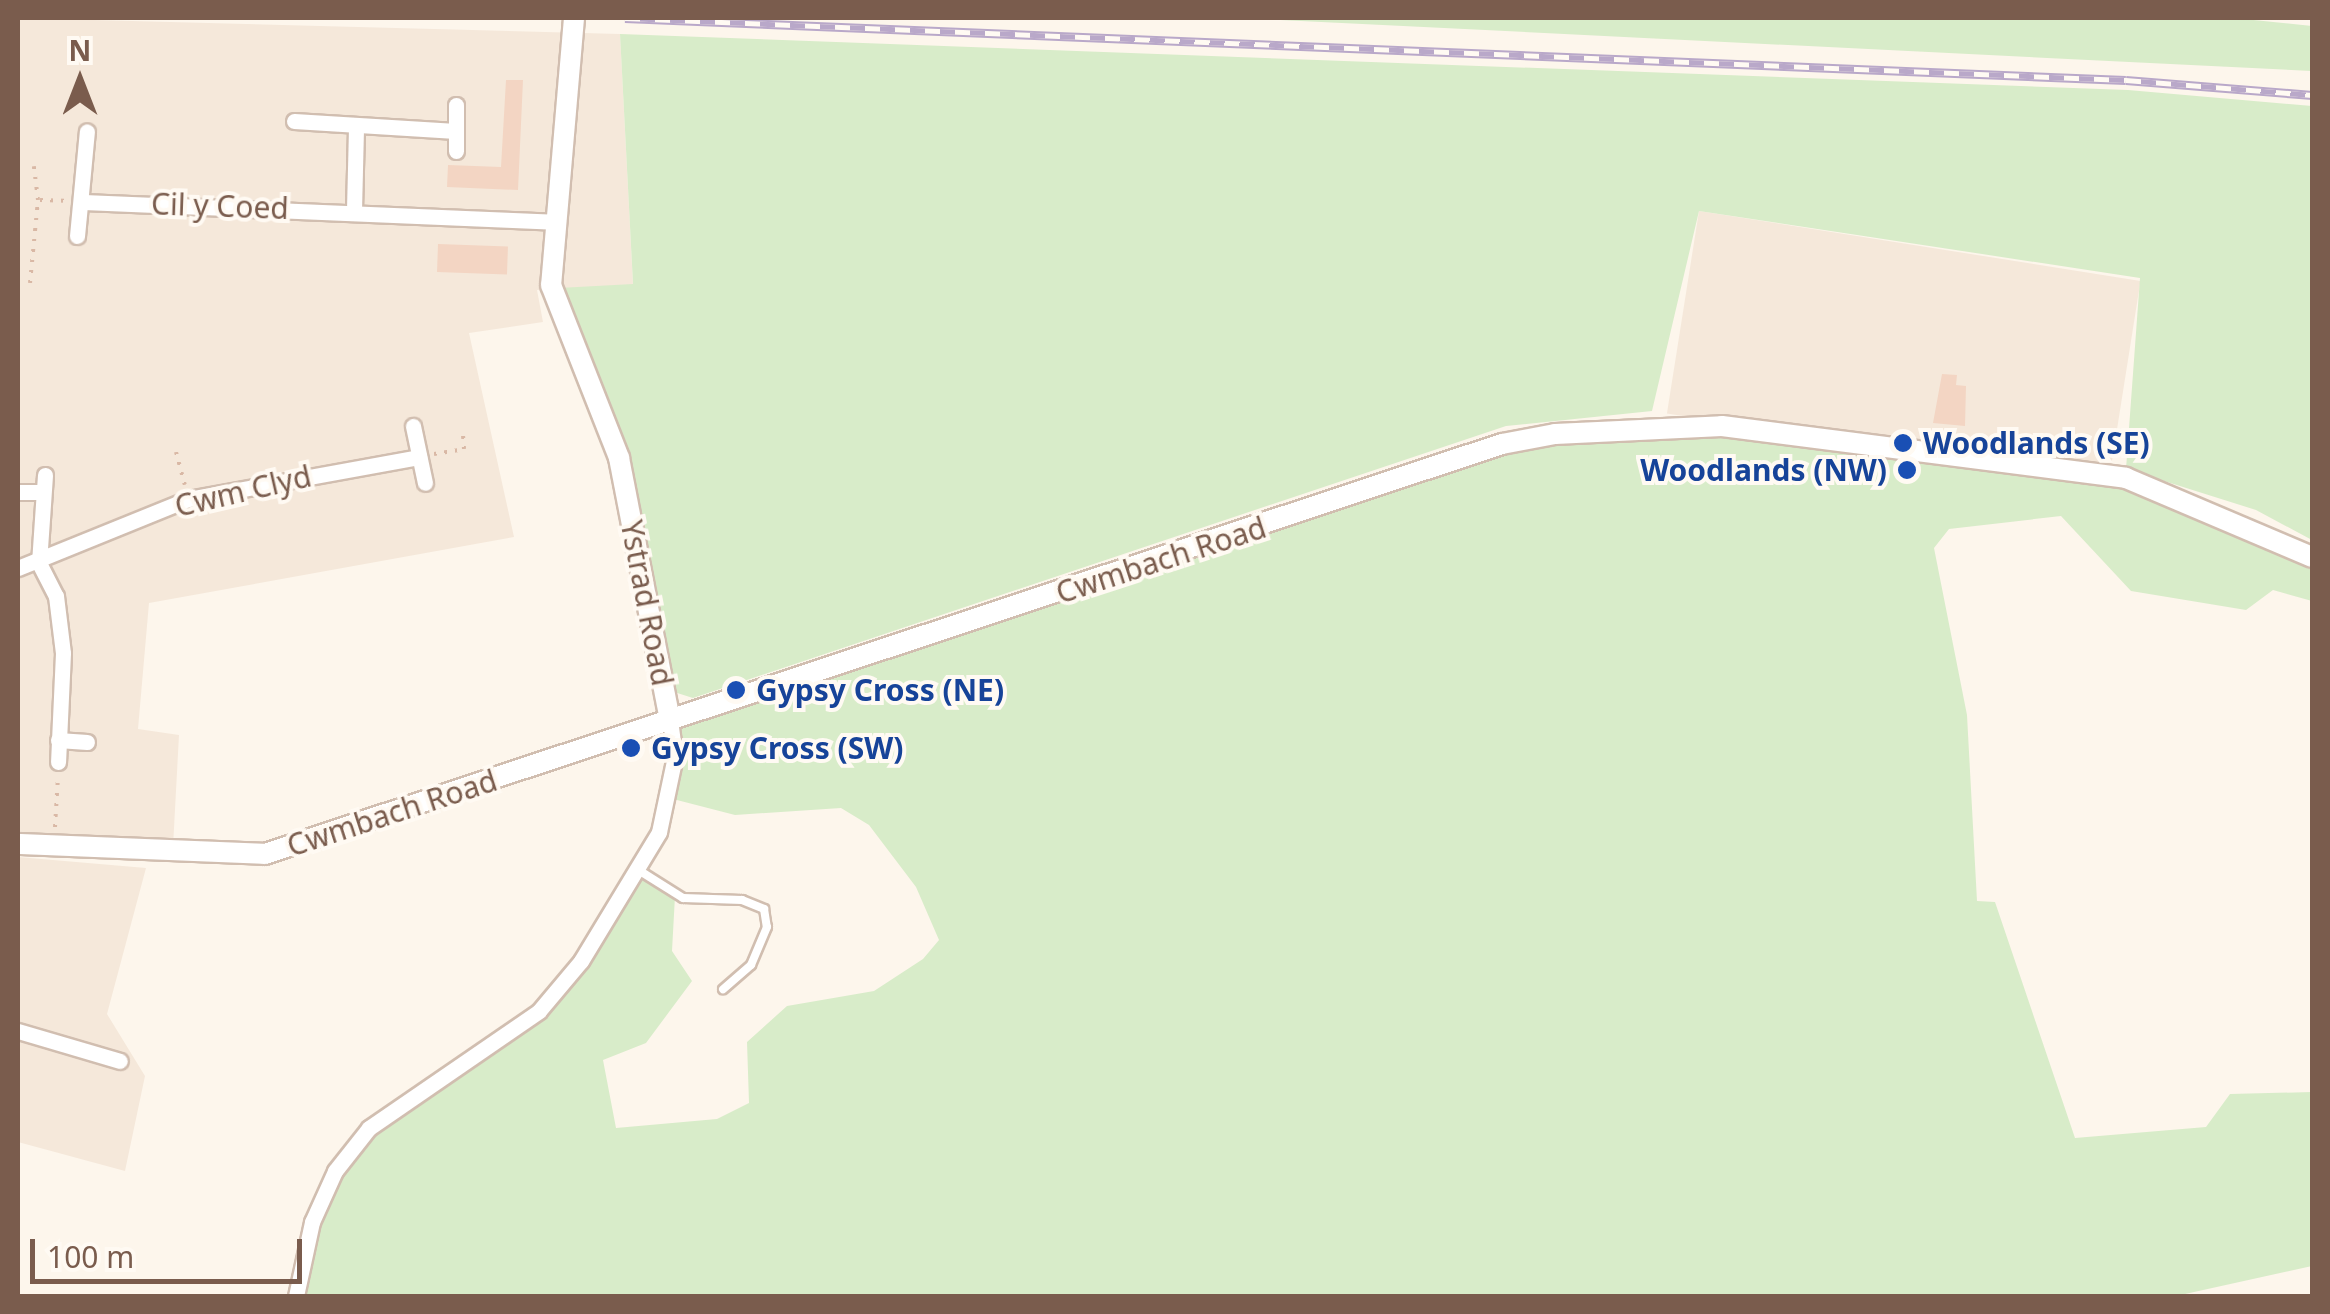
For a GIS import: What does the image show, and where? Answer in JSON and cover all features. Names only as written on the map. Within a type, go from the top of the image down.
[{"type":"main road","name":"Ystrad Road","points":[[574,18],[551,285],[620,458],[670,720]]},
{"type":"main road","name":"Cwmbach Road","points":[[18,844],[265,854],[1502,444],[1554,434],[1722,426],[2126,478],[2312,557]]},
{"type":"street","points":[[456,105],[456,151]]},
{"type":"street","points":[[294,121],[356,129],[456,131]]},
{"type":"street","points":[[354,210],[356,129]]},
{"type":"street","points":[[77,236],[85,202],[87,131]]},
{"type":"street","name":"Cil y Coed","points":[[85,202],[354,210],[554,222]]},
{"type":"street","points":[[413,426],[425,483]]},
{"type":"street","name":"Cwm Clyd","points":[[18,568],[39,563],[188,499],[419,456]]},
{"type":"street","points":[[45,475],[40,492],[39,563],[58,615],[58,762]]},
{"type":"street","points":[[18,492],[40,492]]},
{"type":"street","name":"Ystrad Road","points":[[296,1296],[312,1222],[335,1172],[369,1128],[539,1012],[582,961],[640,871],[668,796],[675,756],[670,720]]},
{"type":"street","points":[[58,740],[87,742]]},
{"type":"street","points":[[18,1031],[102,1048],[120,1061]]},
{"type":"lane","points":[[640,871],[683,898],[742,900],[764,909],[767,927],[751,965],[723,989]]},
{"type":"path","points":[[30,283],[38,200],[34,166]]},
{"type":"path","points":[[38,200],[85,202]]},
{"type":"path","points":[[419,456],[464,449],[463,434]]},
{"type":"path","points":[[176,452],[188,499]]},
{"type":"path","points":[[54,846],[58,762]]},
{"type":"shaded area","points":[[18,18],[620,34],[633,285],[537,290],[543,322],[469,333],[514,537],[149,603],[138,729],[179,735],[173,847],[18,835]]},
{"type":"shaded area","points":[[1699,211],[2140,281],[2108,483],[1667,413]]},
{"type":"shaded area","points":[[18,857],[146,868],[107,1014],[145,1076],[125,1171],[18,1142]]},
{"type":"green space","points":[[1241,18],[2234,18],[2312,26],[2312,71]]},
{"type":"green space","points":[[620,34],[2128,90],[2312,106],[2312,540],[2256,510],[2126,469],[2140,278],[1699,211],[1652,411],[1506,426],[693,698],[674,692],[622,456],[559,288],[633,284]]},
{"type":"green space","points":[[1720,434],[2128,486],[2312,569],[2312,601],[2273,590],[2246,610],[2131,591],[2061,516],[1949,529],[1934,548],[1967,715],[1977,901],[1995,902],[2075,1138],[2206,1127],[2230,1094],[2312,1092],[2312,1266],[2176,1296],[299,1296],[338,1171],[371,1129],[547,1016],[641,879],[675,896],[672,951],[692,981],[646,1043],[603,1060],[616,1128],[717,1119],[749,1103],[747,1042],[787,1006],[874,991],[923,959],[939,940],[916,887],[869,825],[841,808],[735,815],[673,799],[678,729],[1505,454],[1552,444]]},
{"type":"building","points":[[506,80],[523,80],[518,190],[447,187],[448,165],[501,167]]},
{"type":"building","points":[[438,244],[508,246],[507,274],[437,272]]},
{"type":"building","points":[[1942,374],[1957,375],[1956,385],[1966,386],[1965,426],[1933,423]]},
{"type":"railway","points":[[625,18],[2126,80],[2312,95]]},
{"type":"place","name":"Woodlands (SE)","points":[[1903,443]]},
{"type":"place","name":"Woodlands (NW)","points":[[1907,470]]},
{"type":"place","name":"Gypsy Cross (NE)","points":[[736,690]]},
{"type":"place","name":"Gypsy Cross (SW)","points":[[631,748]]}]
